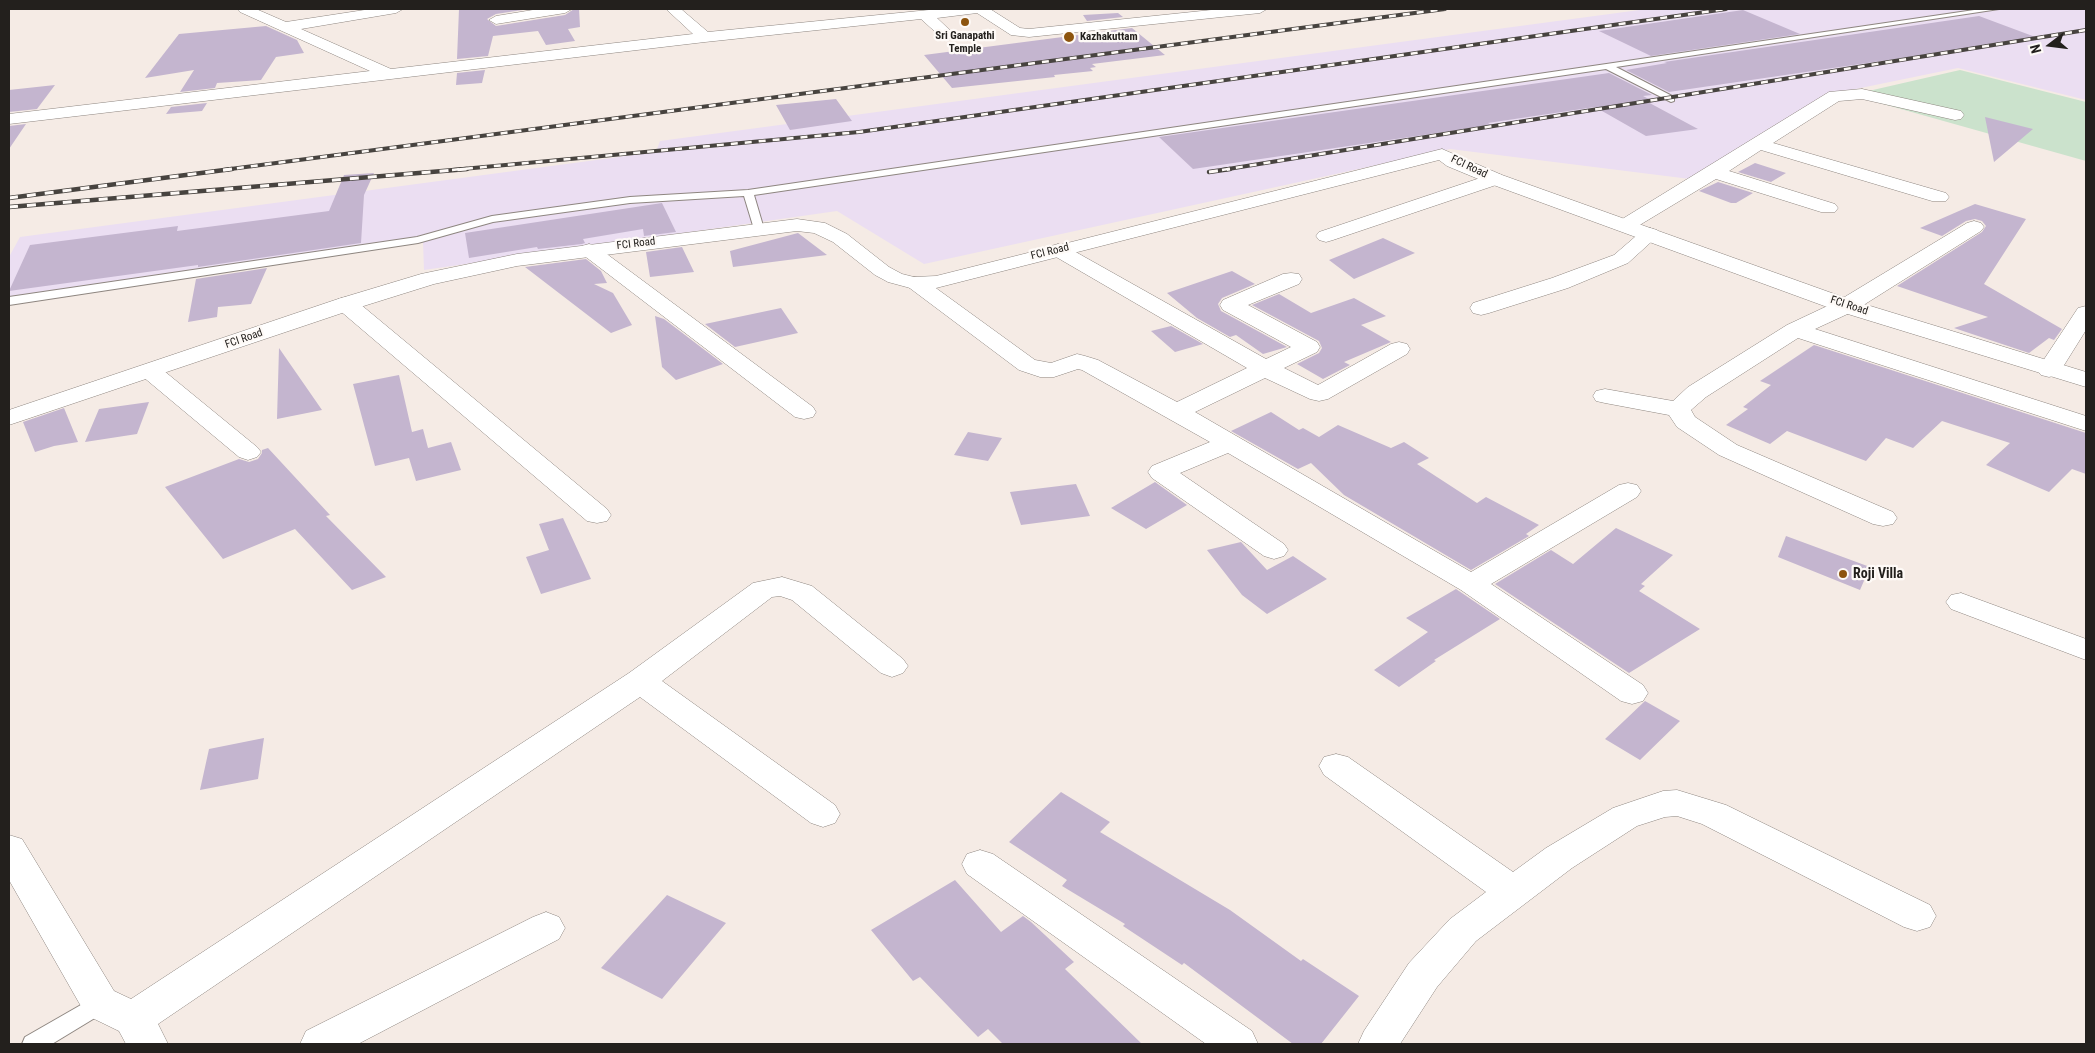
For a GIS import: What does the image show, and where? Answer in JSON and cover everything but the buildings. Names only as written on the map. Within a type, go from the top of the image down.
[{"type":"street","points":[[245,9],[388,74]]},
{"type":"street","points":[[284,27],[396,9]]},
{"type":"street","points":[[496,20],[565,9]]},
{"type":"street","points":[[673,9],[705,37]]},
{"type":"street","points":[[9,119],[705,37],[925,15],[957,10],[980,9],[1016,32],[1029,33],[1260,9]]},
{"type":"street","points":[[925,15],[948,35]]},
{"type":"street","points":[[1626,225],[1842,94],[1862,94],[1955,115]]},
{"type":"street","points":[[1758,144],[1939,197]]},
{"type":"street","name":"FCI Road","points":[[9,418],[346,304],[429,278],[516,260],[797,225],[818,227],[840,238],[882,271],[895,278],[914,283],[936,282],[1442,154],[1453,162],[1495,179],[1846,306],[2086,380]]},
{"type":"street","points":[[1714,172],[1828,208]]},
{"type":"street","points":[[1326,236],[1495,179]]},
{"type":"street","points":[[1678,409],[1697,392],[1795,330],[1846,306],[1974,227]]},
{"type":"street","points":[[1481,308],[1560,283],[1622,259],[1650,234]]},
{"type":"street","points":[[589,250],[804,412]]},
{"type":"street","points":[[1058,250],[1264,368],[1318,394],[1399,349]]},
{"type":"street","points":[[1177,412],[1309,347],[1231,305],[1291,279]]},
{"type":"street","points":[[914,283],[1027,365],[1040,370],[1054,370],[1077,361],[1090,365],[1177,412],[1471,584],[1632,693]]},
{"type":"street","points":[[346,304],[597,515]]},
{"type":"street","points":[[2049,370],[2086,312]]},
{"type":"street","points":[[1795,330],[2086,424]]},
{"type":"street","points":[[150,371],[248,452]]},
{"type":"street","points":[[1605,396],[1678,409],[1686,422],[1728,450],[1883,518]]},
{"type":"street","points":[[1230,443],[1161,472],[1274,550]]},
{"type":"street","points":[[1471,584],[1628,491]]},
{"type":"street","points":[[9,849],[100,1003],[141,1032],[640,681],[763,590],[782,586],[802,593],[892,666]]},
{"type":"street","points":[[1961,602],[2086,650]]},
{"type":"street","points":[[640,681],[823,814]]},
{"type":"street","points":[[1336,766],[1513,892]]},
{"type":"street","points":[[1378,1044],[1423,975],[1463,930],[1559,858],[1625,817],[1663,804],[1676,803],[1714,814],[1917,916]]},
{"type":"street","points":[[980,864],[1238,1044]]},
{"type":"street","points":[[320,1044],[546,928]]},
{"type":"lane","points":[[9,301],[418,240],[492,219],[630,200],[748,193],[1605,65],[1995,9]]},
{"type":"lane","points":[[1605,65],[1671,98]]},
{"type":"lane","points":[[748,193],[759,229]]},
{"type":"lane","points":[[33,1044],[100,1003]]},
{"type":"shaded area","points":[[1647,9],[2086,9],[2086,100],[1958,68],[1841,92],[1690,179],[1450,149],[924,264],[837,211],[424,270],[423,242],[9,302],[9,257],[20,237],[656,152],[660,141]]},
{"type":"green space","points":[[1960,70],[2086,102],[2086,161],[1851,95]]},
{"type":"railway","points":[[223,170],[1445,9]]},
{"type":"railway","points":[[452,170],[859,132],[1726,9]]},
{"type":"railway","points":[[1222,170],[2086,30]]},
{"type":"railway","points":[[9,198],[232,169]]},
{"type":"railway","points":[[9,207],[467,169]]},
{"type":"railway","points":[[1209,172],[1230,169]]},
{"type":"place","name":"Sri Ganapathi Temple","points":[[965,22]]},
{"type":"place","name":"Kazhakuttam","points":[[1069,37]]},
{"type":"place","name":"Roji Villa","points":[[1843,574]]}]
